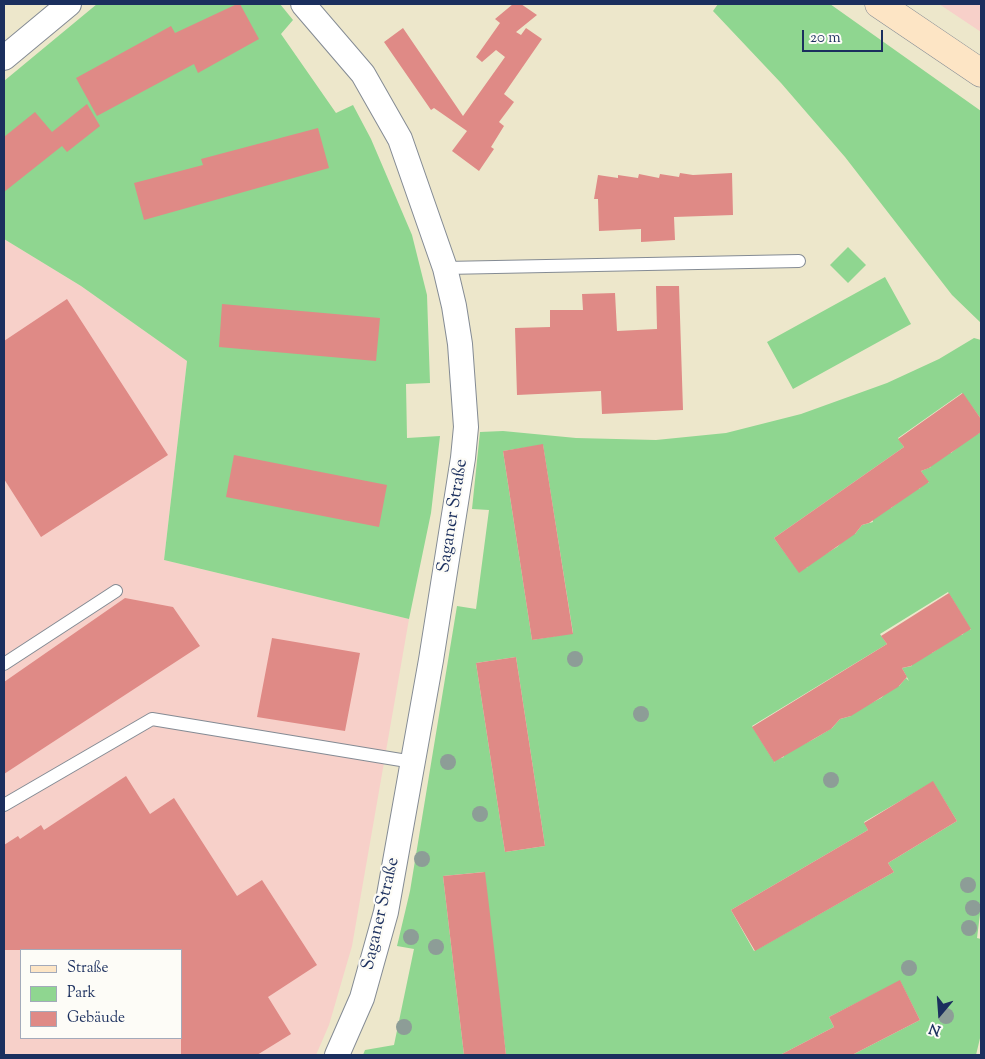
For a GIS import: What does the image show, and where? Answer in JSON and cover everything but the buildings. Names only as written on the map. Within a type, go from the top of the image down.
[{"type":"main road","points":[[879,4],[981,73]]},
{"type":"street","points":[[4,58],[69,4]]},
{"type":"street","name":"Saganer Straße","points":[[303,4],[363,74],[400,139],[445,268],[454,306],[460,344],[465,434],[459,488],[386,912],[362,998],[338,1055]]},
{"type":"lane","points":[[445,268],[800,261]]},
{"type":"lane","points":[[4,664],[116,591]]},
{"type":"lane","points":[[4,805],[152,719],[413,762]]},
{"type":"shaded area","points":[[939,4],[981,4],[981,32]]},
{"type":"shaded area","points":[[4,239],[81,286],[187,361],[164,560],[409,619],[352,946],[329,1025],[316,1055],[4,1055]]},
{"type":"green space","points":[[97,4],[280,4],[293,20],[281,34],[336,113],[353,105],[371,139],[412,235],[427,295],[430,383],[406,384],[407,438],[440,436],[431,513],[409,619],[164,560],[187,361],[81,286],[4,239],[4,81]]},
{"type":"green space","points":[[718,4],[830,4],[981,111],[981,323],[952,295],[845,157],[781,83],[713,11]]},
{"type":"green space","points":[[848,247],[866,265],[848,283],[830,265]]},
{"type":"green space","points":[[885,277],[911,324],[793,389],[767,342]]},
{"type":"green space","points":[[974,338],[981,340],[981,419],[962,393],[898,438],[904,447],[774,538],[800,573],[798,570],[808,567],[808,564],[837,547],[852,532],[855,534],[862,525],[873,522],[872,518],[890,506],[891,508],[917,487],[919,489],[926,481],[929,483],[921,471],[931,467],[931,464],[948,452],[951,453],[981,430],[981,906],[977,938],[981,939],[981,1034],[976,1055],[852,1055],[920,1020],[900,981],[829,1017],[834,1027],[780,1055],[506,1055],[484,872],[443,876],[464,1055],[363,1055],[365,1050],[394,1045],[414,949],[397,946],[410,891],[457,606],[476,609],[489,510],[472,509],[480,432],[503,431],[576,438],[656,440],[726,433],[801,414],[887,383],[939,359]],"holes":[[[543,445],[573,633],[532,640],[503,451]],[[948,592],[971,630],[968,628],[962,635],[959,634],[932,653],[931,651],[912,662],[912,666],[902,668],[909,681],[906,678],[899,686],[896,684],[881,698],[851,713],[851,716],[840,719],[832,728],[783,754],[784,757],[774,760],[775,763],[752,726],[887,644],[880,634]],[[516,657],[545,846],[505,852],[476,663]],[[933,782],[957,821],[888,863],[894,872],[754,951],[731,910],[868,830],[864,822]]]}]
